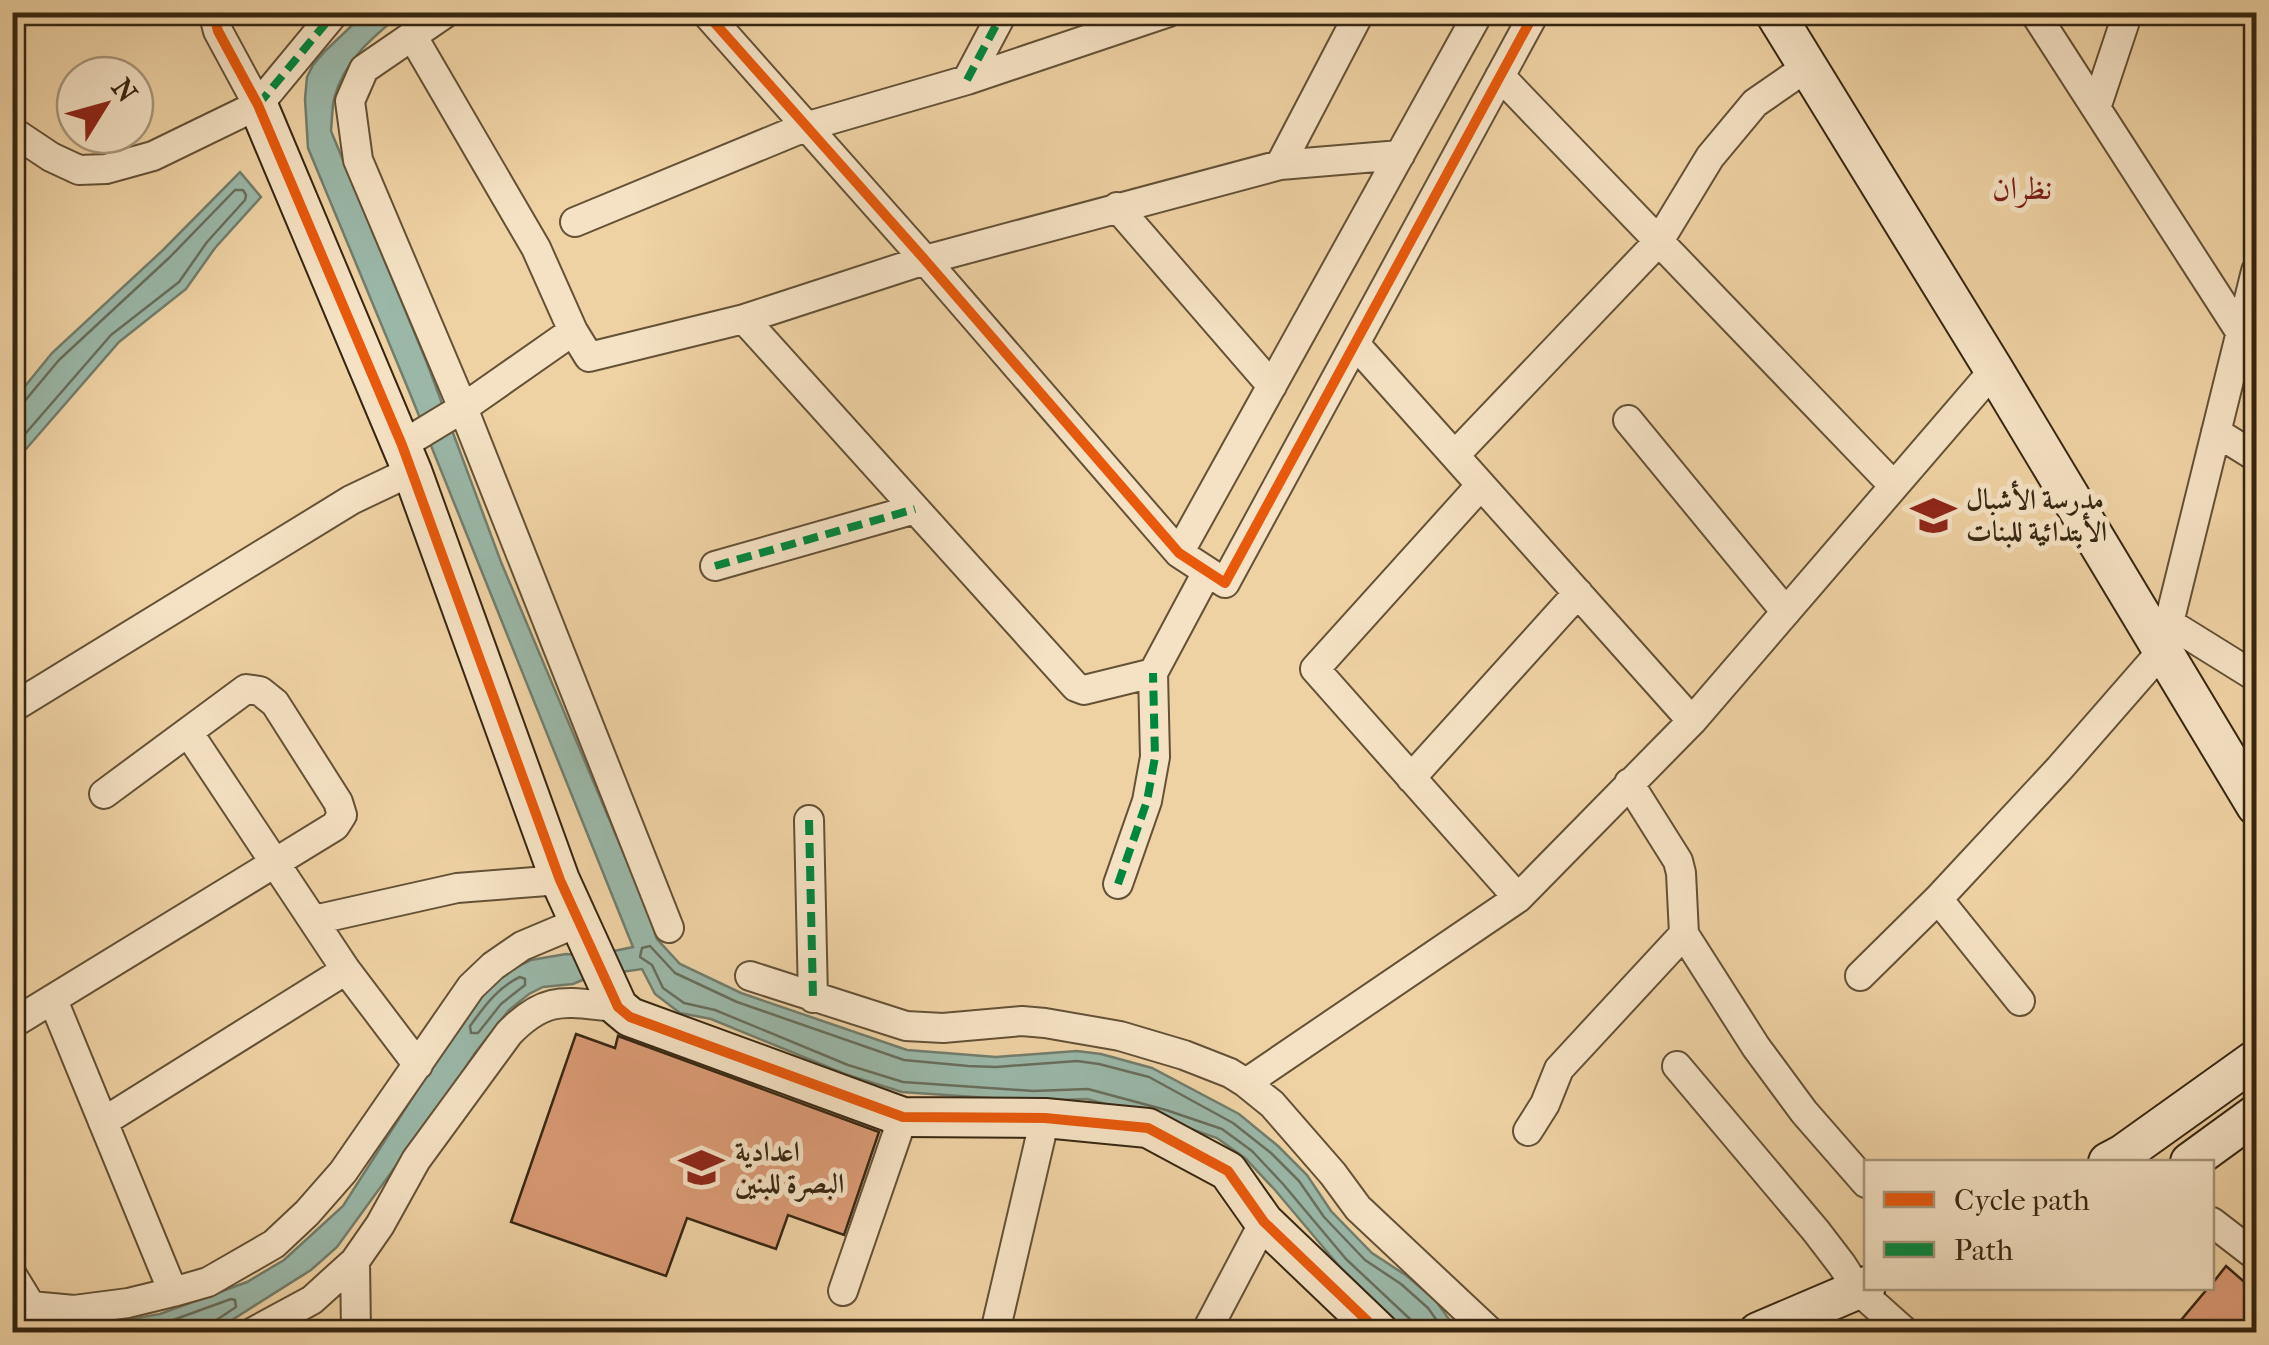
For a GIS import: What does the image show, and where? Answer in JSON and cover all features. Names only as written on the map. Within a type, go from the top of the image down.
[{"type":"street","points":[[213,12],[218,31],[258,105],[408,452],[560,880],[614,997],[630,1017],[903,1117],[1044,1118],[1148,1128],[1228,1170],[1264,1222],[1379,1332]]},
{"type":"street","points":[[12,131],[50,157],[78,170],[106,170],[154,156],[258,105],[334,12]]},
{"type":"street","points":[[447,12],[364,69],[350,101],[358,160],[668,928]]},
{"type":"street","points":[[705,12],[1179,554],[1216,578]]},
{"type":"street","points":[[967,80],[1003,12]]},
{"type":"street","points":[[575,222],[805,127],[967,80],[1169,12]]},
{"type":"street","points":[[1280,165],[1360,12]]},
{"type":"street","points":[[1179,554],[1479,12]]},
{"type":"street","points":[[1118,884],[1147,802],[1155,757],[1153,673],[1216,578],[1356,344],[1535,12]]},
{"type":"street","points":[[1774,12],[1994,370],[2166,637],[2256,806]]},
{"type":"street","points":[[2034,12],[2241,333]]},
{"type":"street","points":[[2096,108],[2128,12]]},
{"type":"street","points":[[413,37],[536,248],[589,358],[744,318],[925,260],[1280,165],[1400,154]]},
{"type":"street","points":[[1455,455],[1659,241],[1710,157],[1755,103],[1807,67]]},
{"type":"street","points":[[1500,76],[1894,486]]},
{"type":"street","points":[[1117,208],[1272,386]]},
{"type":"street","points":[[1860,976],[2059,769],[2166,637],[2256,271]]},
{"type":"street","points":[[744,318],[1076,687],[1084,690],[1153,673]]},
{"type":"street","points":[[12,708],[351,500],[459,410],[573,331]]},
{"type":"street","points":[[1356,344],[1692,721]]},
{"type":"street","points":[[1246,1083],[1518,898],[1692,721],[1994,370]]},
{"type":"street","points":[[1628,420],[1786,612]]},
{"type":"street","points":[[2216,432],[2256,458]]},
{"type":"street","points":[[1481,484],[1315,669],[1518,898]]},
{"type":"street","points":[[716,566],[914,509]]},
{"type":"street","points":[[1412,778],[1578,593]]},
{"type":"street","points":[[2166,637],[2256,677]]},
{"type":"street","points":[[12,1024],[276,864],[335,826],[342,815],[338,802],[275,703],[260,690],[246,689],[104,794]]},
{"type":"street","points":[[188,732],[346,970],[418,1064]]},
{"type":"street","points":[[1630,783],[1678,861],[1682,873],[1684,934],[1765,1060],[1864,1181]]},
{"type":"street","points":[[809,820],[813,998]]},
{"type":"street","points":[[314,920],[457,888],[560,880]]},
{"type":"street","points":[[1938,899],[2020,1001]]},
{"type":"street","points":[[1528,1130],[1545,1104],[1558,1069],[1684,934]]},
{"type":"street","points":[[12,1276],[22,1310],[74,1310],[128,1303],[208,1282],[274,1244],[307,1214],[343,1172],[471,988],[522,946],[585,935]]},
{"type":"street","points":[[104,1122],[346,970]]},
{"type":"street","points":[[750,976],[906,1026],[943,1028],[1022,1022],[1120,1036],[1230,1073],[1272,1104],[1358,1208],[1490,1332]]},
{"type":"street","points":[[253,1332],[312,1300],[355,1261],[380,1226],[416,1160],[521,1020],[560,1002],[614,997]]},
{"type":"street","points":[[53,1000],[174,1292]]},
{"type":"street","points":[[2121,1160],[2256,1060]]},
{"type":"street","points":[[1677,1066],[1862,1288],[1904,1332]]},
{"type":"street","points":[[2193,1160],[2256,1114]]},
{"type":"street","points":[[844,1292],[903,1117]]},
{"type":"street","points":[[995,1332],[1044,1118]]},
{"type":"street","points":[[1206,1332],[1264,1222]]},
{"type":"street","points":[[2214,1223],[2254,1250]]},
{"type":"street","points":[[355,1261],[356,1332]]},
{"type":"street","points":[[1758,1332],[1862,1288]]},
{"type":"water","points":[[366,12],[402,13],[371,40],[344,73],[334,99],[331,131],[427,363],[501,562],[657,939],[680,964],[741,993],[907,1050],[996,1057],[1077,1051],[1152,1068],[1239,1114],[1278,1146],[1307,1175],[1331,1211],[1372,1253],[1436,1301],[1458,1332],[1407,1332],[1339,1266],[1245,1158],[1217,1138],[1087,1099],[1033,1101],[902,1092],[845,1074],[711,1019],[680,1013],[655,994],[642,969],[543,987],[509,1010],[337,1247],[311,1270],[213,1332],[24,1332],[160,1314],[247,1282],[284,1260],[343,1206],[485,990],[504,973],[531,960],[566,954],[590,956],[633,947],[308,148],[307,77],[325,51]]},
{"type":"water","points":[[240,172],[261,197],[215,248],[186,289],[119,342],[13,464],[13,401],[52,353]]},
{"type":"building","points":[[576,1034],[615,1048],[618,1036],[879,1132],[844,1235],[788,1215],[776,1249],[687,1218],[666,1276],[511,1222]]},
{"type":"building","points":[[2226,1266],[2256,1292],[2256,1332],[2171,1332],[2206,1290],[2214,1290],[2214,1281]]},
{"type":"marked path","points":[[258,105],[335,12]]},
{"type":"marked path","points":[[967,80],[1003,12]]},
{"type":"marked path","points":[[715,566],[915,509]]},
{"type":"marked path","points":[[1118,884],[1147,801],[1155,757],[1153,673]]},
{"type":"marked path","points":[[809,820],[813,998]]},
{"type":"cycle path","points":[[213,12],[218,31],[258,105],[402,445],[560,880],[618,1007],[630,1017],[903,1117],[1045,1118],[1148,1128],[1228,1171],[1264,1222],[1379,1332]]},
{"type":"cycle path","points":[[705,12],[1179,553],[1225,583],[1535,12]]},
{"type":"place","name":"مدرسة الأشبال الأبتدائية للبنات","points":[[1933,515]]},
{"type":"place","name":"اعدادية البصرة للبنين","points":[[702,1167]]},
{"type":"district","name":"نظران","points":[[2022,188]]}]
